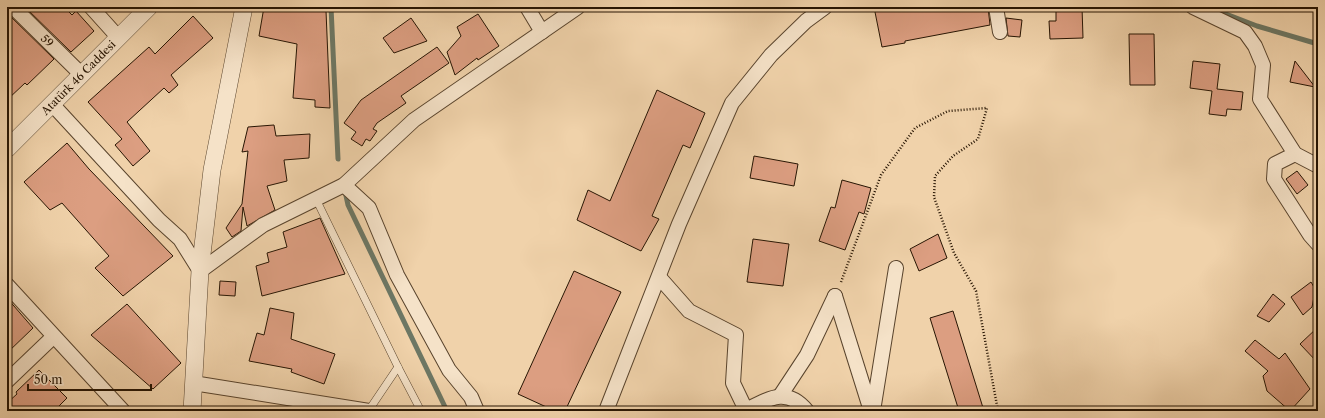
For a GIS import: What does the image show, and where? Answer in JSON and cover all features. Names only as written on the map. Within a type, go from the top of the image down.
[{"type":"street","name":"59","points":[[13,7],[81,74]]},
{"type":"street","points":[[91,7],[118,37]]},
{"type":"street","name":"Atatürk 46 Caddesi","points":[[7,149],[149,7]]},
{"type":"street","points":[[192,411],[200,271],[212,170],[244,7]]},
{"type":"street","points":[[527,7],[542,32]]},
{"type":"street","points":[[200,271],[263,225],[344,185],[414,120],[530,38],[542,32],[578,7]]},
{"type":"street","points":[[606,411],[679,224],[732,103],[771,55],[806,21],[825,7]]},
{"type":"street","points":[[996,7],[1000,32]]},
{"type":"street","points":[[1193,7],[1245,32],[1255,46],[1263,66],[1260,98],[1296,154],[1318,166]]},
{"type":"street","points":[[52,104],[158,220],[180,239],[200,271]]},
{"type":"street","points":[[1296,154],[1275,164],[1274,179],[1310,235],[1318,244]]},
{"type":"street","points":[[344,185],[369,208],[397,276],[449,370],[471,397],[477,411]]},
{"type":"street","points":[[872,411],[896,268]]},
{"type":"street","points":[[659,276],[689,311],[736,335],[733,383],[744,406],[743,411]]},
{"type":"street","points":[[7,285],[123,411]]},
{"type":"street","points":[[835,296],[862,388],[872,411]]},
{"type":"street","points":[[780,396],[807,355],[835,296]]},
{"type":"street","points":[[7,381],[53,336]]},
{"type":"street","points":[[194,382],[369,410]]},
{"type":"street","points":[[743,411],[766,400],[780,396],[795,399],[800,402],[807,411]]},
{"type":"lane","points":[[316,199],[398,368],[421,411]]},
{"type":"lane","points":[[369,410],[398,368]]},
{"type":"path","points":[[835,296],[880,175],[915,128],[948,111],[988,108],[978,139],[953,156],[935,176],[934,197],[954,252],[976,291],[998,411]]},
{"type":"building","points":[[25,7],[64,7],[72,15],[76,11],[94,31],[71,52]]},
{"type":"building","points":[[264,7],[295,7],[326,11],[330,108],[315,107],[315,100],[293,98],[297,44],[259,36]]},
{"type":"building","points":[[874,7],[988,7],[990,25],[905,41],[905,43],[882,47]]},
{"type":"building","points":[[1056,7],[1082,7],[1083,38],[1050,39],[1049,21],[1056,21]]},
{"type":"building","points":[[7,13],[54,59],[27,85],[25,83],[7,100]]},
{"type":"building","points":[[478,14],[499,46],[478,60],[477,58],[455,75],[447,52],[461,36],[457,27]]},
{"type":"building","points":[[193,16],[213,38],[171,75],[178,85],[169,93],[164,88],[127,122],[150,151],[133,166],[115,145],[122,139],[88,102],[149,47],[155,54]]},
{"type":"building","points":[[411,18],[427,41],[394,53],[383,38]]},
{"type":"building","points":[[1006,18],[1022,20],[1020,37],[1008,36]]},
{"type":"building","points":[[1129,34],[1154,34],[1155,85],[1130,85]]},
{"type":"building","points":[[437,47],[449,63],[401,96],[406,103],[377,123],[373,129],[377,131],[370,141],[366,139],[362,146],[351,139],[356,132],[344,123],[361,100]]},
{"type":"building","points":[[1193,61],[1220,64],[1217,89],[1243,92],[1241,110],[1227,109],[1226,116],[1209,114],[1212,91],[1190,88]]},
{"type":"building","points":[[1295,61],[1315,87],[1290,82]]},
{"type":"building","points":[[657,90],[705,113],[690,148],[683,145],[652,216],[659,219],[641,251],[577,220],[588,190],[610,201]]},
{"type":"building","points":[[274,125],[276,136],[310,134],[309,158],[284,160],[287,181],[267,186],[275,210],[247,226],[243,207],[241,231],[232,237],[226,228],[242,204],[248,151],[242,152],[248,127]]},
{"type":"building","points":[[67,143],[89,169],[173,256],[123,296],[95,268],[109,256],[62,203],[50,210],[24,182]]},
{"type":"building","points":[[754,156],[798,164],[794,186],[750,178]]},
{"type":"building","points":[[1297,171],[1308,185],[1297,194],[1286,179]]},
{"type":"building","points":[[842,180],[871,188],[864,214],[859,212],[845,250],[819,241],[831,207],[835,208]]},
{"type":"building","points":[[320,218],[345,274],[262,296],[256,266],[269,262],[267,253],[287,247],[283,232]]},
{"type":"building","points":[[938,234],[947,258],[919,271],[910,249]]},
{"type":"building","points":[[753,239],[789,244],[783,286],[747,282]]},
{"type":"building","points":[[574,271],[621,292],[565,411],[555,411],[518,394]]},
{"type":"building","points":[[220,281],[236,282],[235,296],[219,295]]},
{"type":"building","points":[[1311,282],[1318,294],[1314,297],[1312,307],[1303,315],[1291,297]]},
{"type":"building","points":[[1273,294],[1285,304],[1269,322],[1257,316]]},
{"type":"building","points":[[7,298],[33,328],[7,353]]},
{"type":"building","points":[[127,304],[181,363],[153,389],[91,335]]},
{"type":"building","points":[[270,308],[294,313],[291,339],[335,354],[324,384],[291,372],[292,369],[249,361],[257,333],[264,335]]},
{"type":"building","points":[[953,311],[984,411],[959,411],[930,318]]},
{"type":"building","points":[[1318,327],[1318,363],[1300,344]]},
{"type":"building","points":[[1255,340],[1279,359],[1285,353],[1310,389],[1290,411],[1267,391],[1263,376],[1268,371],[1245,351]]},
{"type":"building","points":[[39,370],[67,398],[54,411],[7,411],[7,403]]},
{"type":"waterway","points":[[331,7],[338,159]]},
{"type":"waterway","points":[[1213,9],[1257,26],[1318,44]]},
{"type":"waterway","points":[[345,191],[348,205],[447,411]]}]
